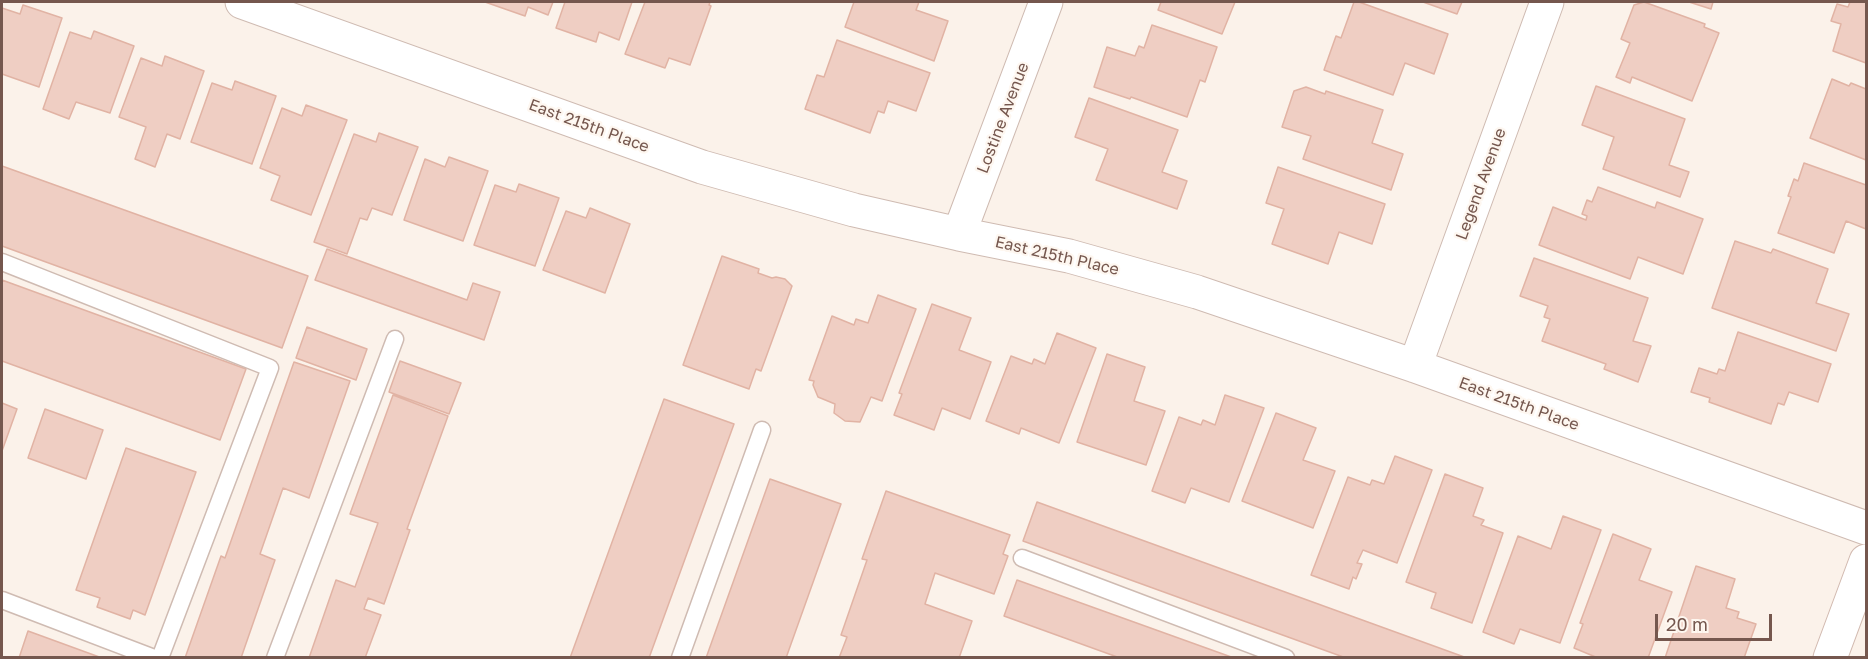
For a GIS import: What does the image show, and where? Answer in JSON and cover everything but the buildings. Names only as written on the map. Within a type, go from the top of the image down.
[{"type":"street","name":"East 215th Place","points":[[242,2],[702,167],[854,210],[1069,256],[1197,292],[1414,366],[1866,528]]},
{"type":"street","name":"Lostine Avenue","points":[[959,234],[1046,2]]},
{"type":"street","name":"Legend Avenue","points":[[1414,366],[1547,2]]},
{"type":"street","points":[[1830,657],[1866,561]]},
{"type":"lane","points":[[2,262],[270,368],[160,657]]},
{"type":"lane","points":[[275,657],[395,339]]},
{"type":"lane","points":[[680,657],[762,430]]},
{"type":"lane","points":[[1022,558],[1286,657]]},
{"type":"lane","points":[[2,600],[154,657]]}]
